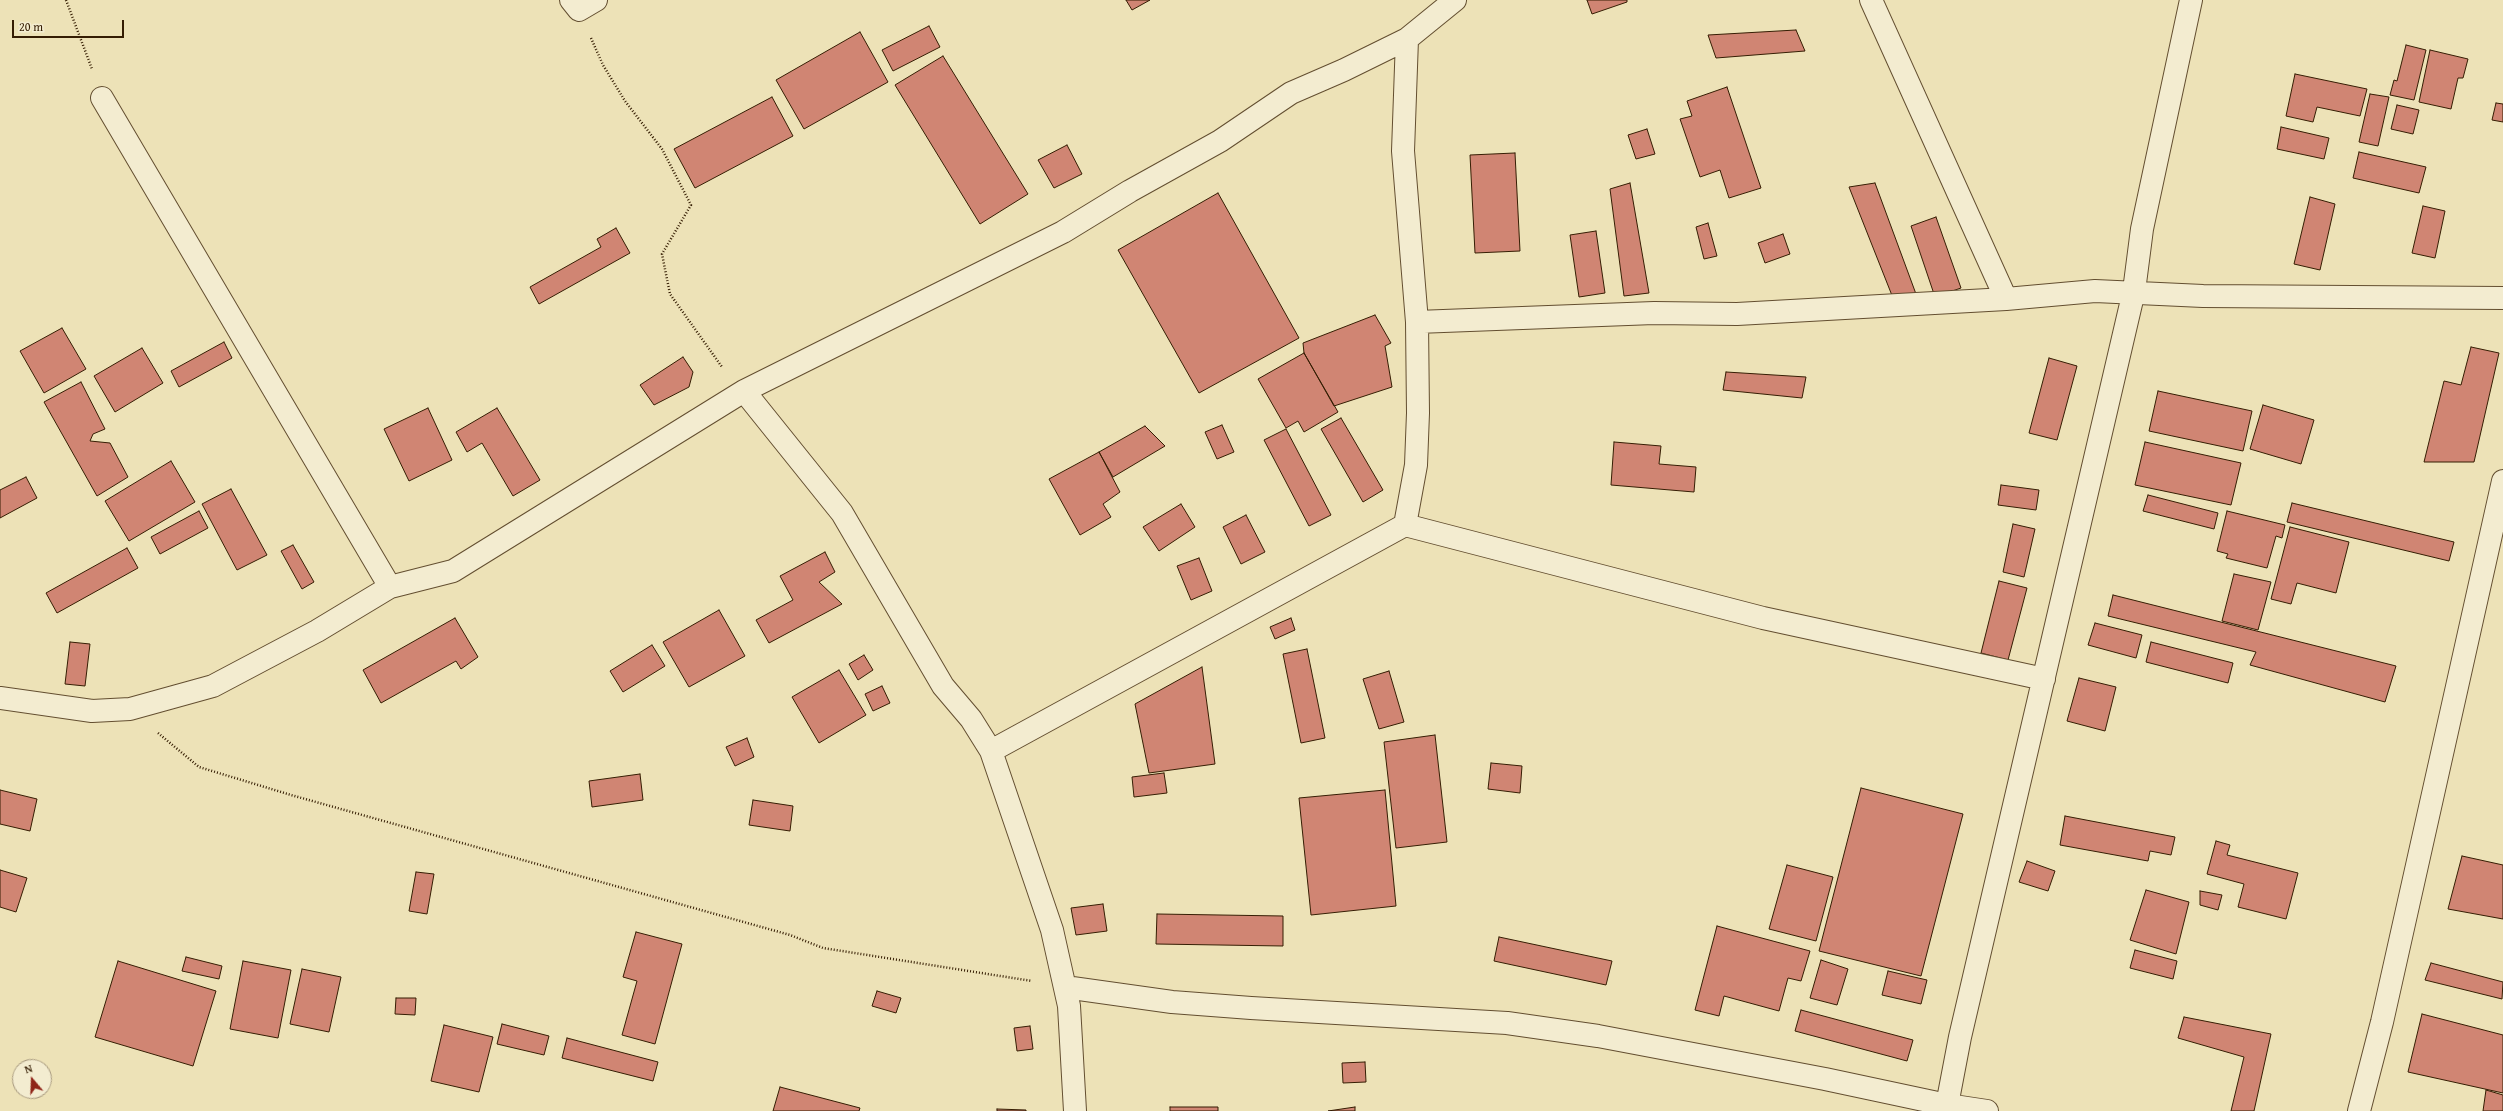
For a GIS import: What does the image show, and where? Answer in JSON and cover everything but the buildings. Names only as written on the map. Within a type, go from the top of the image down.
[{"type":"street","points":[[0,698],[92,711],[130,709],[213,686],[317,631],[390,587],[453,571],[744,391],[1063,232],[1130,191],[1220,141],[1291,93],[1407,39],[1455,0]]},
{"type":"street","points":[[1871,0],[2006,299]]},
{"type":"street","points":[[1947,1105],[1960,1037],[2134,291],[2142,229],[2191,0]]},
{"type":"street","points":[[1405,525],[1416,465],[1418,413],[1417,322],[1403,151],[1407,39]]},
{"type":"street","points":[[102,98],[390,587]]},
{"type":"street","points":[[1417,322],[1654,313],[1737,314],[2006,299],[2095,291],[2134,291],[2203,296],[2503,298]]},
{"type":"street","points":[[744,391],[842,513],[943,686],[971,719],[991,751],[1052,930],[1069,1006],[1075,1111]]},
{"type":"street","points":[[2359,1111],[2382,1022],[2503,481]]},
{"type":"street","points":[[991,751],[1405,525],[1763,618],[2044,679]]},
{"type":"street","points":[[1064,987],[1172,1002],[1243,1008],[1507,1023],[1598,1036],[1825,1079],[1947,1105],[1987,1111]]},
{"type":"path","points":[[66,0],[102,98]]},
{"type":"path","points":[[582,3],[603,65],[625,101],[662,149],[691,205],[662,254],[670,294],[729,378],[744,391]]},
{"type":"path","points":[[130,709],[179,752],[199,766],[290,794],[783,933],[823,948],[1064,987]]}]
